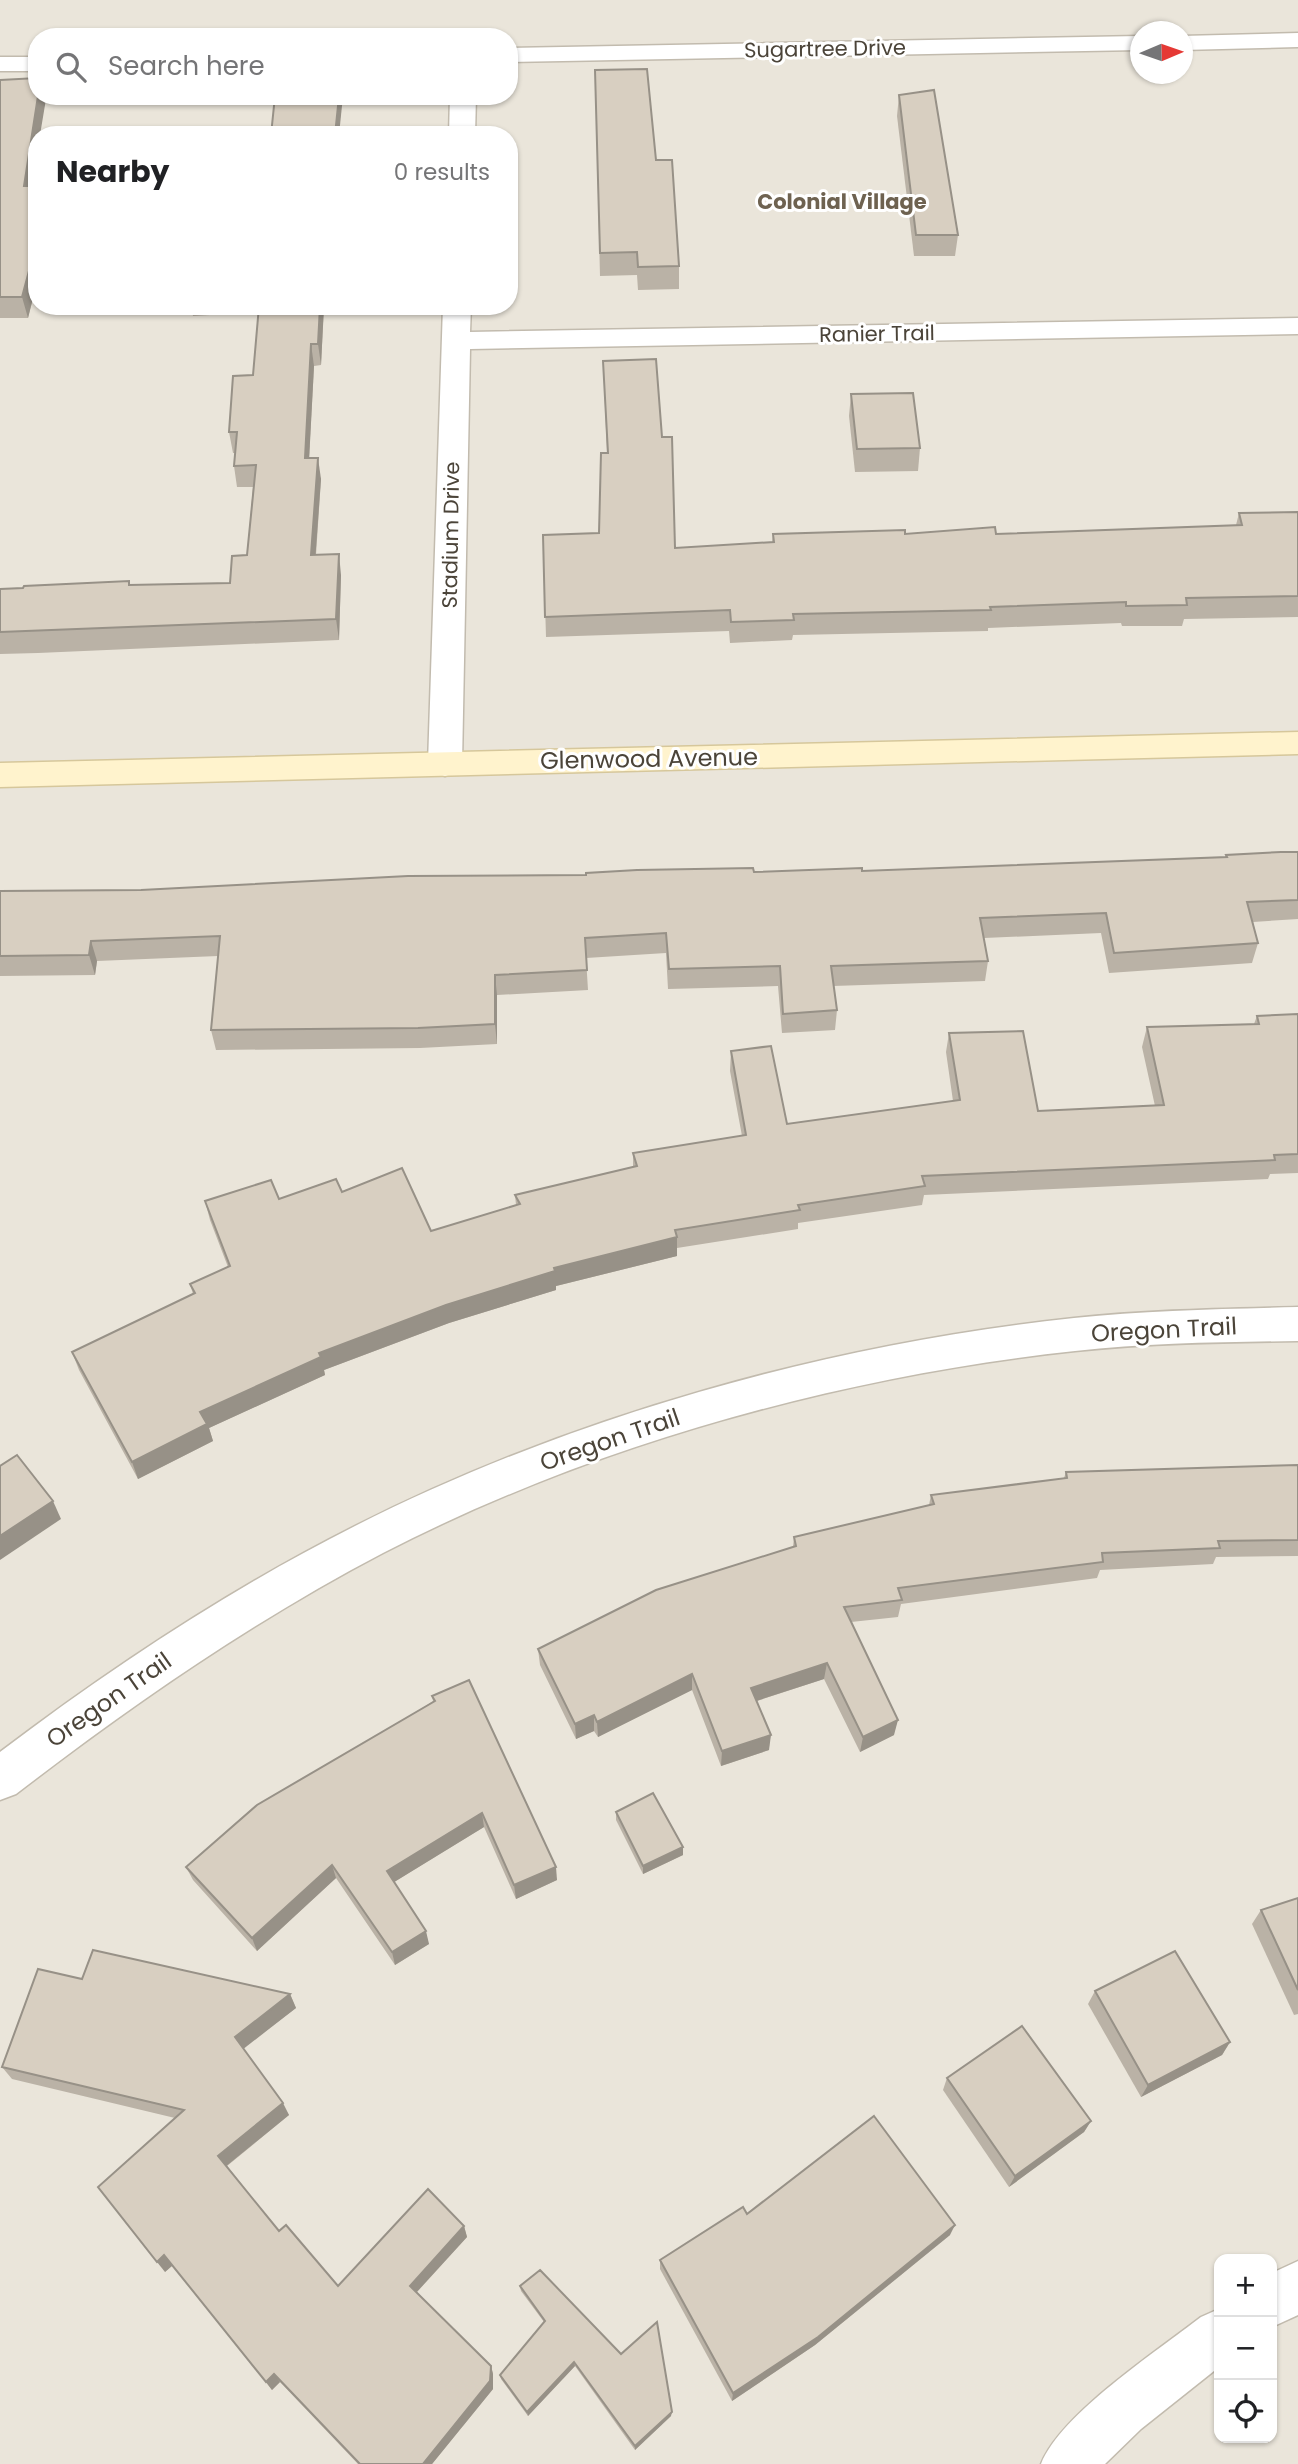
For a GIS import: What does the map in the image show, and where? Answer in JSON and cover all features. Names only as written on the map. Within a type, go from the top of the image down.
[{"type":"street","points":[[1193,43],[1298,40]]},
{"type":"street","name":"Sugartree Drive","points":[[518,55],[1130,43]]},
{"type":"street","points":[[0,64],[28,64]]},
{"type":"street","points":[[462,126],[463,105]]},
{"type":"street","name":"Stadium Drive","points":[[445,764],[457,315]]},
{"type":"street","name":"Ranier Trail","points":[[456,341],[1298,326]]},
{"type":"street","name":"Glenwood Avenue","points":[[0,775],[1298,743]]},
{"type":"street","name":"Oregon Trail","points":[[0,1779],[65,1728],[221,1622],[369,1540],[528,1468],[706,1407],[886,1363],[1048,1337],[1298,1324]]},
{"type":"street","points":[[1277,2299],[1298,2286]]},
{"type":"street","points":[[1067,2464],[1123,2411],[1214,2339]]},
{"type":"shaded area","points":[[0,0],[1298,0],[1298,2464],[0,2464]]},
{"type":"building","points":[[647,69],[656,160],[672,160],[679,266],[638,267],[637,252],[600,253],[595,70]]},
{"type":"building","points":[[28,78],[28,105],[37,105],[33,126],[28,126],[28,160],[24,186],[28,186],[28,275],[22,297],[0,297],[0,80]]},
{"type":"building","points":[[934,90],[958,235],[916,235],[899,95]]},
{"type":"building","points":[[274,105],[338,105],[336,126],[272,126]]},
{"type":"building","points":[[258,315],[320,315],[318,344],[311,344],[305,458],[318,458],[311,555],[339,554],[336,619],[0,632],[0,589],[129,581],[129,585],[230,583],[232,556],[247,555],[256,465],[234,466],[237,432],[229,432],[233,376],[253,375]]},
{"type":"building","points":[[656,359],[662,437],[672,437],[675,548],[774,542],[773,534],[905,530],[905,534],[995,527],[996,534],[1242,525],[1239,513],[1298,512],[1298,596],[1186,598],[1187,605],[1126,606],[1126,602],[990,607],[991,610],[793,614],[794,620],[731,622],[730,610],[545,617],[543,535],[599,533],[601,453],[608,453],[603,361]]},
{"type":"building","points":[[913,393],[920,448],[857,449],[851,394]]},
{"type":"building","points":[[1298,852],[1298,900],[1247,902],[1258,943],[1114,953],[1106,913],[980,918],[988,961],[831,966],[837,1010],[783,1014],[780,966],[669,969],[666,933],[585,938],[587,970],[495,975],[495,1024],[418,1028],[211,1030],[220,936],[91,941],[89,955],[0,956],[0,891],[141,890],[408,876],[586,875],[637,870],[753,868],[754,872],[862,868],[862,871],[1227,857],[1226,855]]},
{"type":"building","points":[[1298,1014],[1298,1154],[1274,1155],[1275,1160],[922,1176],[925,1186],[798,1205],[800,1210],[675,1230],[677,1237],[554,1268],[555,1271],[446,1305],[319,1353],[321,1357],[200,1412],[207,1424],[132,1462],[72,1352],[195,1293],[190,1284],[230,1266],[205,1201],[271,1180],[279,1199],[336,1179],[342,1192],[402,1168],[431,1231],[520,1204],[515,1195],[637,1166],[633,1153],[746,1135],[731,1051],[771,1046],[787,1124],[960,1100],[949,1033],[1023,1031],[1038,1111],[1164,1105],[1147,1027],[1259,1024],[1257,1016]]},
{"type":"building","points":[[17,1455],[53,1501],[0,1536],[0,1466]]},
{"type":"building","points":[[1298,1465],[1298,1540],[1218,1541],[1220,1548],[1102,1553],[1103,1562],[898,1588],[902,1600],[844,1607],[898,1720],[863,1737],[827,1663],[751,1688],[771,1735],[722,1751],[692,1674],[597,1722],[594,1715],[575,1724],[538,1649],[656,1590],[796,1546],[794,1537],[934,1504],[931,1495],[1067,1478],[1066,1472]]},
{"type":"building","points":[[469,1680],[556,1867],[514,1885],[482,1813],[387,1871],[426,1931],[392,1952],[332,1865],[252,1938],[186,1867],[257,1805],[435,1701],[432,1696]]},
{"type":"building","points":[[653,1793],[683,1847],[643,1866],[616,1812]]},
{"type":"building","points":[[1298,1898],[1298,1990],[1261,1910]]},
{"type":"building","points":[[93,1950],[290,1994],[235,2037],[283,2103],[218,2156],[279,2231],[286,2225],[338,2286],[428,2189],[464,2226],[410,2286],[491,2366],[490,2381],[423,2464],[360,2464],[274,2374],[266,2382],[164,2255],[157,2262],[98,2187],[184,2110],[2,2067],[38,1969],[82,1979]]},
{"type":"building","points":[[1175,1951],[1230,2042],[1148,2085],[1095,1991]]},
{"type":"building","points":[[1022,2026],[1091,2121],[1015,2176],[947,2078]]},
{"type":"building","points":[[874,2116],[955,2225],[818,2337],[733,2393],[660,2260],[743,2207],[747,2214]]},
{"type":"building","points":[[540,2270],[621,2354],[657,2322],[672,2412],[635,2446],[574,2362],[527,2412],[500,2375],[545,2321],[520,2286]]},
{"type":"district","name":"Colonial Village","points":[[842,202]]}]
